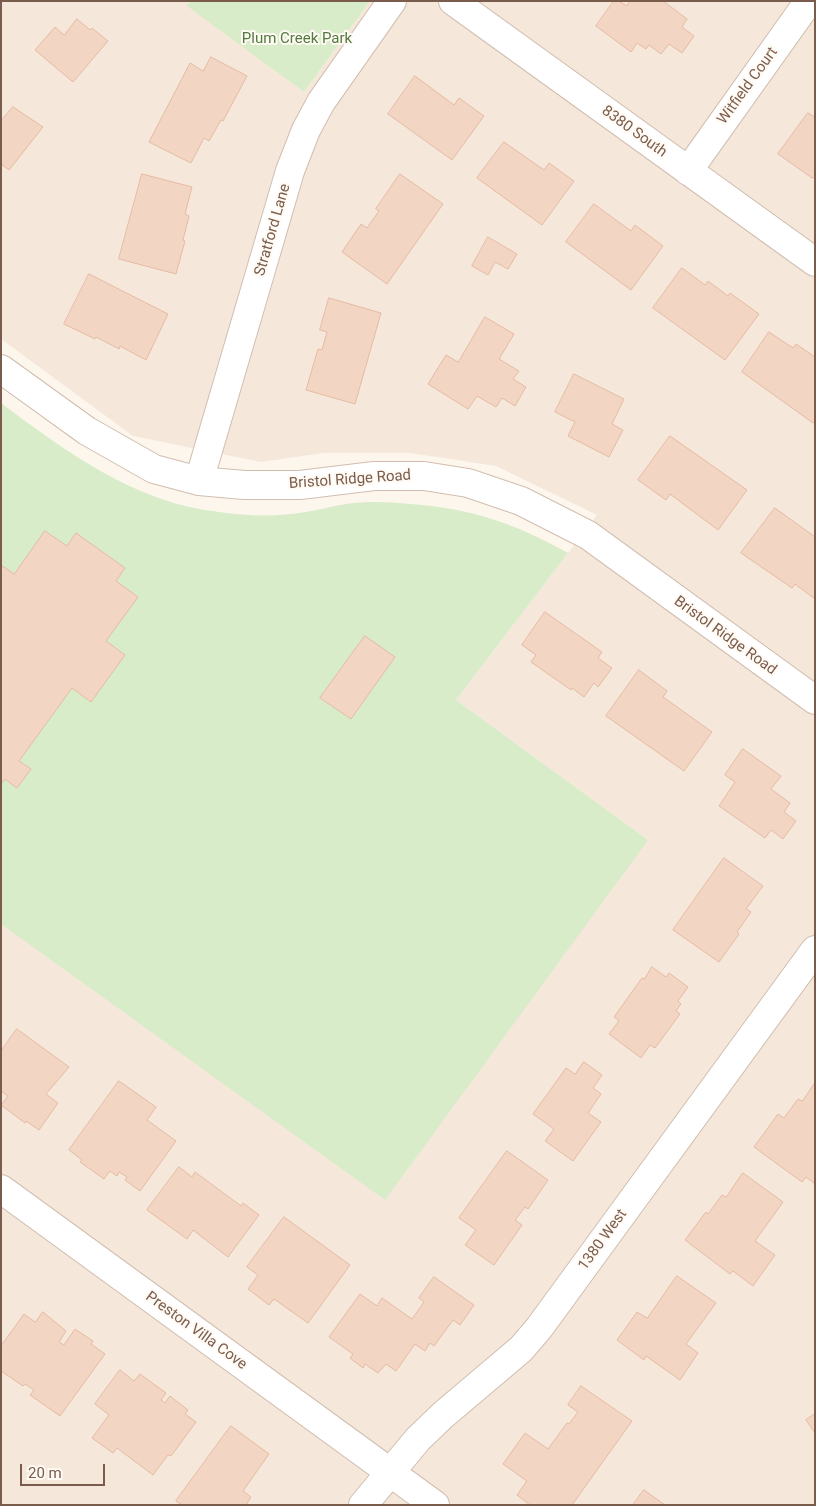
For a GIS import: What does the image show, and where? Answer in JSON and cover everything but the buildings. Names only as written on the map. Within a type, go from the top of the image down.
[{"type":"street","name":"Stratford Lane","points":[[200,480],[290,171],[306,130],[321,102],[392,1]]},
{"type":"street","name":"8380 South","points":[[453,1],[815,262]]},
{"type":"street","name":"Witfield Court","points":[[688,171],[809,1]]},
{"type":"street","name":"Bristol Ridge Road","points":[[1,369],[87,431],[154,469],[200,480],[244,485],[300,484],[374,476],[424,476],[468,482],[521,501],[588,535],[815,700]]},
{"type":"street","name":"1380 West","points":[[363,1505],[418,1439],[442,1415],[521,1349],[539,1328],[815,950]]},
{"type":"street","name":"Preston Villa Cove","points":[[1,1189],[435,1505]]},
{"type":"shaded area","points":[[1,1],[190,1],[188,5],[304,92],[370,1],[815,1],[815,1505],[1,1505],[1,914],[648,840],[456,700],[597,515],[496,466],[410,453],[323,453],[261,462],[133,436],[1,339]]},
{"type":"green space","name":"Plum Creek Park","points":[[190,1],[370,1],[304,92],[187,6]]},
{"type":"green space","points":[[1,403],[77,457],[103,472],[159,498],[188,507],[251,515],[285,515],[362,502],[433,506],[492,519],[529,533],[568,553],[456,700],[648,840],[385,1200],[1,924]]}]
